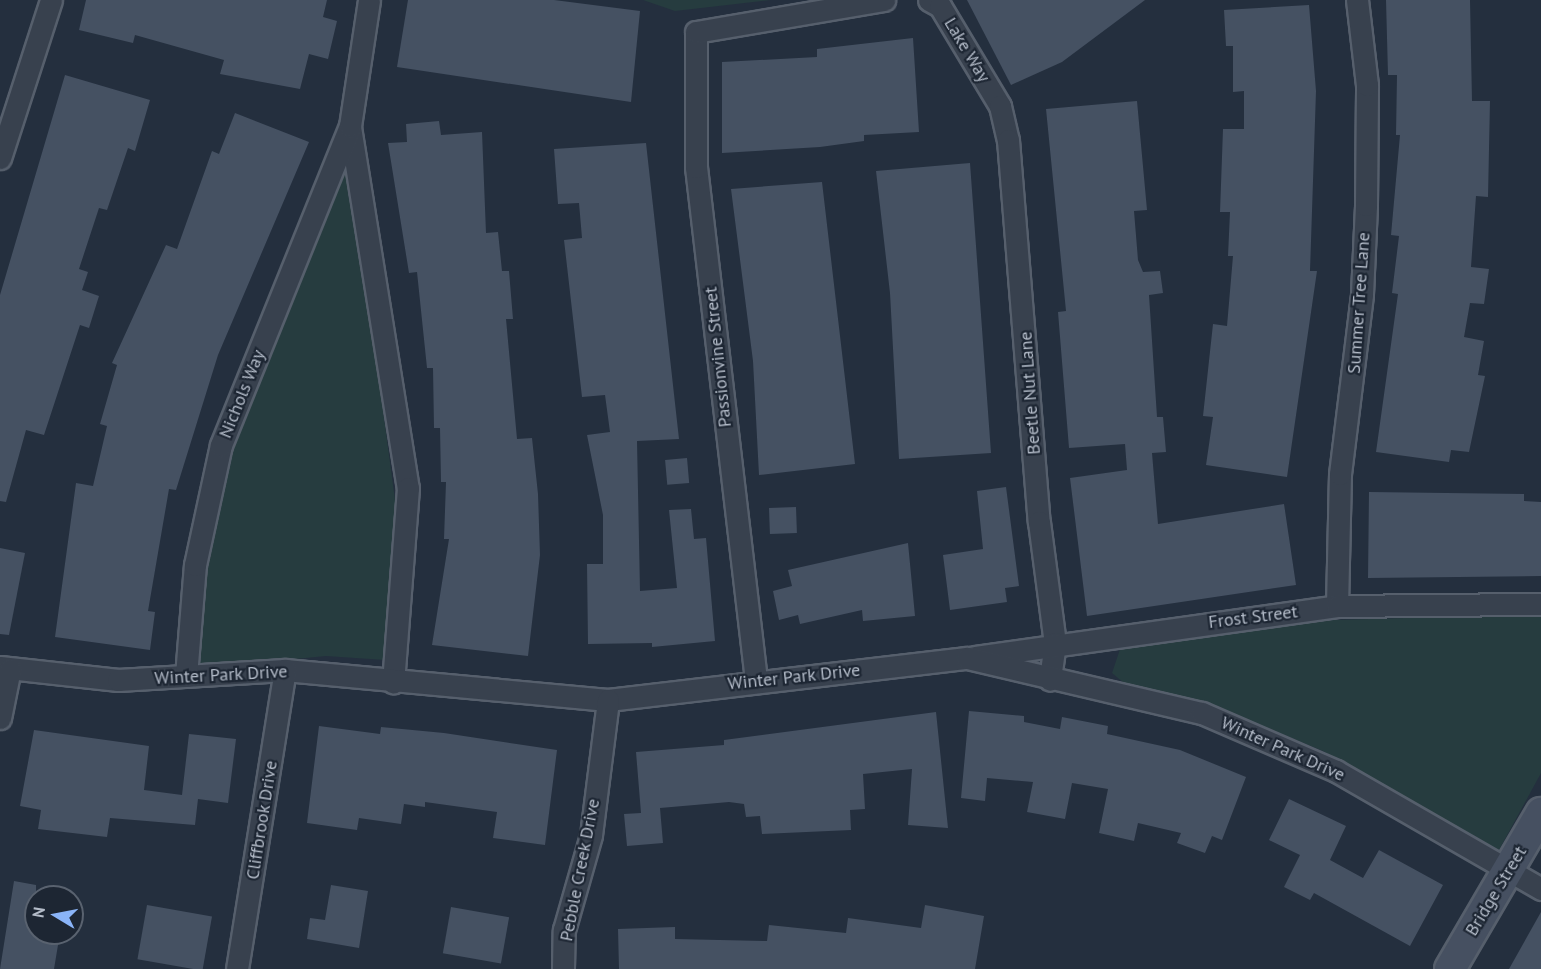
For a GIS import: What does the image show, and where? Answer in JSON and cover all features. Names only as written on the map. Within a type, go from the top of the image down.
[{"type":"street","points":[[0,158],[51,0]]},
{"type":"street","name":"Nichols Way","points":[[186,676],[195,565],[221,445],[350,126],[369,0]]},
{"type":"street","name":"Passionvine Street","points":[[756,680],[696,167],[696,32],[884,0]]},
{"type":"street","name":"Lake Way","points":[[928,0],[940,6],[1000,106]]},
{"type":"street","name":"Summer Tree Lane","points":[[1337,606],[1340,474],[1362,294],[1366,205],[1367,86],[1357,0]]},
{"type":"street","name":"Beetle Nut Lane","points":[[1000,106],[1019,231],[1039,522],[1056,643],[1050,680]]},
{"type":"street","name":"Nichols Way","points":[[350,126],[408,488],[393,682]]},
{"type":"street","name":"Frost Street","points":[[967,658],[1056,643],[1337,606],[1541,604]]},
{"type":"street","name":"Winter Park Drive","points":[[5,668],[118,680],[285,670],[393,682],[609,700],[756,680],[967,658],[1050,680],[1136,695],[1240,729],[1336,771],[1541,889]]},
{"type":"street","points":[[0,718],[5,668]]},
{"type":"street","name":"Cliffbrook Drive","points":[[237,969],[285,670]]},
{"type":"street","name":"Pebble Creek Drive","points":[[563,969],[564,930],[591,834],[609,700]]},
{"type":"street","name":"Bridge Street","points":[[1450,969],[1510,870],[1541,813]]},
{"type":"green space","points":[[643,0],[771,0],[675,11]]},
{"type":"green space","points":[[350,164],[398,522],[385,660],[326,656],[201,668],[195,655],[221,480],[343,165]]},
{"type":"green space","points":[[1541,614],[1541,773],[1499,850],[1323,751],[1243,718],[1124,683],[1112,673],[1121,646],[1300,621]]},
{"type":"building","points":[[86,0],[327,0],[323,17],[337,21],[328,59],[309,54],[300,89],[220,74],[224,60],[135,35],[133,43],[79,30]]},
{"type":"building","points":[[408,0],[554,0],[640,11],[631,102],[397,67]]},
{"type":"building","points":[[967,0],[1145,0],[1062,62],[1011,85]]},
{"type":"building","points":[[1386,0],[1470,0],[1472,101],[1490,101],[1488,197],[1476,196],[1471,267],[1489,269],[1484,304],[1470,303],[1464,337],[1484,341],[1478,375],[1485,376],[1469,452],[1451,450],[1449,462],[1376,452],[1398,294],[1392,293],[1399,236],[1391,235],[1400,135],[1396,135],[1397,75],[1388,75]]},
{"type":"building","points":[[1309,5],[1316,91],[1310,271],[1317,271],[1287,477],[1206,465],[1213,417],[1203,416],[1213,324],[1227,326],[1233,256],[1228,256],[1230,212],[1220,212],[1223,129],[1244,129],[1244,91],[1233,92],[1233,46],[1226,46],[1224,10]]},
{"type":"building","points":[[913,38],[919,132],[864,135],[864,141],[820,147],[722,153],[722,62],[817,57],[817,49]]},
{"type":"building","points":[[65,75],[150,100],[135,151],[128,148],[107,210],[99,208],[79,269],[88,272],[82,290],[99,296],[89,328],[80,325],[44,435],[26,430],[6,502],[0,501],[0,295]]},
{"type":"building","points":[[1137,101],[1147,210],[1134,211],[1138,260],[1143,272],[1160,271],[1163,293],[1149,295],[1157,417],[1163,417],[1166,452],[1152,453],[1158,524],[1284,504],[1296,585],[1087,616],[1070,478],[1127,470],[1125,444],[1069,448],[1058,312],[1066,311],[1046,109]]},
{"type":"building","points":[[235,113],[309,142],[218,355],[176,490],[169,489],[148,611],[155,612],[150,650],[55,637],[76,483],[93,486],[107,426],[100,424],[117,365],[112,363],[166,245],[177,249],[212,151],[219,154]]},
{"type":"building","points":[[439,121],[441,135],[482,132],[486,233],[498,232],[502,271],[509,271],[513,319],[506,319],[517,439],[532,438],[538,494],[540,555],[528,656],[432,645],[449,539],[444,539],[446,482],[441,482],[440,428],[434,428],[433,368],[427,368],[417,272],[409,273],[388,143],[407,142],[406,124]]},
{"type":"building","points":[[646,143],[679,439],[637,441],[640,591],[677,588],[669,510],[691,509],[694,539],[706,538],[715,641],[652,647],[652,643],[588,644],[587,564],[603,564],[603,515],[587,435],[610,432],[605,395],[582,397],[564,240],[582,238],[579,203],[558,204],[554,149]]},
{"type":"building","points":[[970,163],[991,453],[899,459],[890,293],[876,171]]},
{"type":"building","points":[[822,182],[855,464],[759,475],[753,361],[731,189]]},
{"type":"building","points":[[687,458],[689,483],[667,485],[665,460]]},
{"type":"building","points":[[1006,487],[1019,586],[1005,588],[1007,602],[950,610],[943,555],[983,549],[977,491]]},
{"type":"building","points":[[1369,492],[1524,494],[1524,501],[1541,502],[1541,576],[1368,578]]},
{"type":"building","points":[[796,507],[797,533],[770,534],[769,508]]},
{"type":"building","points":[[908,543],[915,616],[863,621],[862,610],[800,624],[798,615],[779,620],[773,591],[792,586],[788,570]]},
{"type":"building","points":[[0,548],[25,553],[9,635],[0,634]]},
{"type":"building","points":[[969,711],[1024,716],[1024,722],[1060,729],[1062,717],[1108,726],[1107,734],[1180,750],[1246,777],[1222,840],[1212,836],[1205,853],[1177,843],[1181,833],[1138,823],[1134,841],[1099,833],[1108,789],[1072,783],[1065,819],[1027,812],[1033,782],[987,778],[985,801],[961,798]]},
{"type":"building","points":[[936,712],[948,828],[908,825],[912,769],[863,774],[865,809],[850,810],[851,830],[762,834],[760,816],[746,817],[744,804],[729,802],[660,808],[663,843],[627,846],[624,814],[641,813],[636,752],[724,745],[724,740]]},
{"type":"building","points":[[319,726],[380,734],[381,727],[444,733],[557,750],[545,845],[493,838],[497,812],[425,802],[425,807],[404,804],[401,824],[359,818],[357,830],[307,823]]},
{"type":"building","points":[[34,730],[149,746],[144,790],[182,795],[189,734],[236,739],[228,803],[198,799],[195,825],[110,818],[107,837],[38,829],[41,810],[20,806]]},
{"type":"building","points":[[1289,799],[1346,826],[1330,860],[1363,878],[1379,850],[1443,885],[1410,946],[1314,893],[1310,900],[1284,887],[1300,855],[1269,840]]},
{"type":"building","points":[[14,881],[36,885],[24,885],[24,945],[58,945],[54,969],[0,969]]},
{"type":"building","points":[[331,885],[368,891],[359,948],[307,939],[310,918],[325,920]]},
{"type":"building","points":[[147,905],[212,916],[203,969],[137,959]]},
{"type":"building","points":[[925,905],[984,916],[975,969],[619,969],[618,929],[675,927],[675,939],[767,941],[769,925],[846,933],[848,918],[921,928]]},
{"type":"building","points":[[451,907],[509,917],[501,964],[443,953]]},
{"type":"building","points":[[1541,912],[1541,969],[1509,969]]}]
